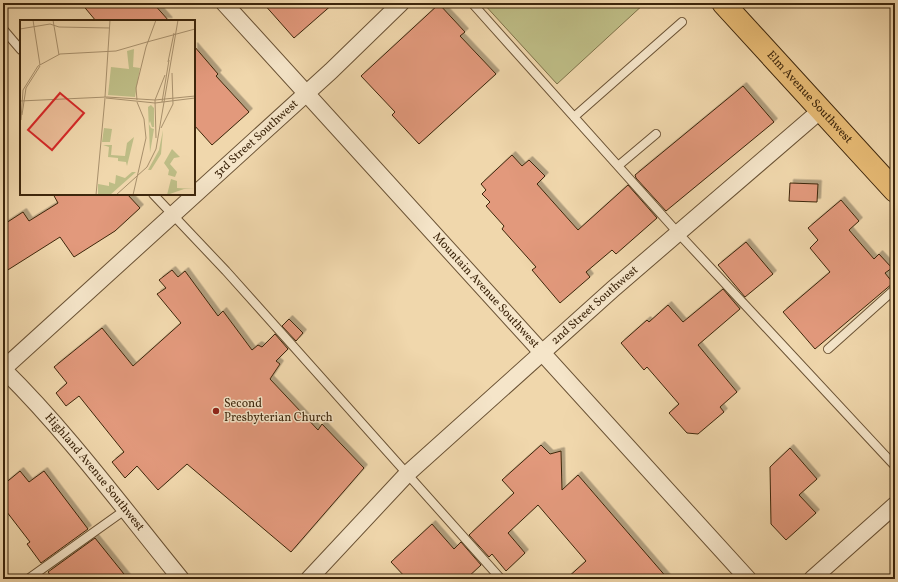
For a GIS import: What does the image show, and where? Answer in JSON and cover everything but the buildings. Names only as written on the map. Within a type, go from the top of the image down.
[{"type":"main road","name":"Elm Avenue Southwest","points":[[723,3],[895,191]]},
{"type":"street","name":"Mountain Avenue Southwest","points":[[224,3],[748,579]]},
{"type":"street","name":"3rd Street Southwest","points":[[195,193],[306,94],[401,3]]},
{"type":"street","name":"2nd Street Southwest","points":[[310,579],[407,474],[542,352],[821,110]]},
{"type":"street","name":"3rd Street Southwest","points":[[3,369],[193,195]]},
{"type":"street","name":"Highland Avenue Southwest","points":[[3,369],[29,394],[181,579]]},
{"type":"street","points":[[812,579],[895,505]]},
{"type":"lane","points":[[472,3],[679,234],[895,466]]},
{"type":"lane","points":[[574,117],[682,22]]},
{"type":"lane","points":[[3,29],[20,49]]},
{"type":"lane","points":[[618,166],[656,134]]},
{"type":"lane","points":[[154,195],[226,271],[502,579]]},
{"type":"lane","points":[[828,349],[895,289]]},
{"type":"lane","points":[[28,579],[125,510]]},
{"type":"shaded area","points":[[483,3],[645,3],[557,84]]},
{"type":"place","name":"Second Presbyterian Church","points":[[216,411]]}]
